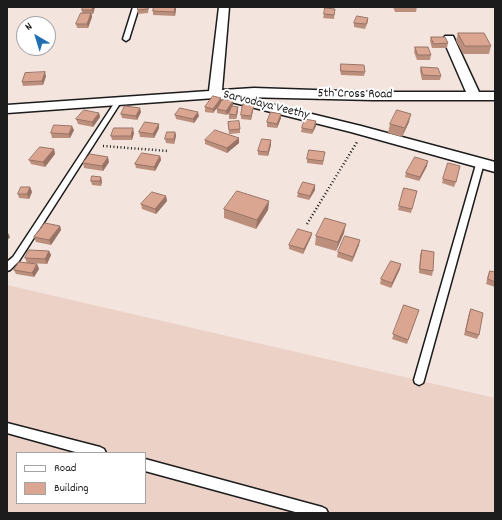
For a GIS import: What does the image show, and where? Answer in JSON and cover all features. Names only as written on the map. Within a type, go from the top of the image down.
[{"type":"street","points":[[215,94],[224,7]]},
{"type":"street","points":[[449,40],[474,96]]},
{"type":"street","name":"5th Cross Road","points":[[215,94],[254,92],[373,96],[495,96]]},
{"type":"street","name":"Sarvodaya Veethy","points":[[7,109],[215,94],[364,131],[495,167]]},
{"type":"lane","points":[[126,39],[136,7]]},
{"type":"lane","points":[[7,268],[16,260],[118,102]]},
{"type":"lane","points":[[419,380],[480,163]]},
{"type":"lane","points":[[7,428],[96,452]]},
{"type":"lane","points":[[146,465],[322,513]]},
{"type":"path","points":[[307,224],[364,131]]},
{"type":"path","points":[[90,146],[168,151]]},
{"type":"shaded area","points":[[7,285],[495,398],[495,513],[7,513]]},
{"type":"building","points":[[83,7],[93,7],[92,10],[82,10]]},
{"type":"building","points":[[138,7],[148,7],[148,9],[138,10]]},
{"type":"building","points":[[154,7],[175,7],[174,12],[153,11]]},
{"type":"building","points":[[325,8],[335,9],[334,15],[324,14]]},
{"type":"building","points":[[81,13],[91,13],[87,24],[76,24]]},
{"type":"building","points":[[357,16],[368,18],[366,24],[354,23]]},
{"type":"building","points":[[458,33],[484,33],[491,46],[465,46]]},
{"type":"building","points":[[431,37],[445,37],[448,43],[434,44]]},
{"type":"building","points":[[415,47],[428,47],[431,55],[418,55]]},
{"type":"building","points":[[341,64],[364,65],[365,72],[341,71]]},
{"type":"building","points":[[421,67],[438,68],[441,76],[423,75]]},
{"type":"building","points":[[45,72],[42,81],[22,82],[25,73]]},
{"type":"building","points":[[213,96],[221,98],[213,109],[205,107]]},
{"type":"building","points":[[223,99],[233,101],[226,111],[217,109]]},
{"type":"building","points":[[243,104],[254,105],[251,116],[241,115]]},
{"type":"building","points":[[125,106],[140,108],[136,116],[121,114]]},
{"type":"building","points":[[232,106],[238,107],[236,115],[229,114]]},
{"type":"building","points":[[180,108],[198,112],[193,119],[175,115]]},
{"type":"building","points":[[84,110],[99,113],[92,122],[76,119]]},
{"type":"building","points":[[397,110],[411,114],[405,128],[390,124]]},
{"type":"building","points":[[271,112],[281,114],[277,124],[267,122]]},
{"type":"building","points":[[305,119],[316,121],[313,130],[302,128]]},
{"type":"building","points":[[239,121],[240,129],[229,130],[228,122]]},
{"type":"building","points":[[145,122],[159,124],[153,134],[139,132]]},
{"type":"building","points":[[54,125],[72,126],[69,134],[51,133]]},
{"type":"building","points":[[114,128],[133,128],[131,136],[111,136]]},
{"type":"building","points":[[215,130],[239,138],[227,148],[205,140]]},
{"type":"building","points":[[167,132],[175,132],[174,139],[165,139]]},
{"type":"building","points":[[262,139],[271,140],[268,152],[258,151]]},
{"type":"building","points":[[40,147],[54,149],[43,162],[29,160]]},
{"type":"building","points":[[309,150],[325,152],[323,161],[307,159]]},
{"type":"building","points":[[142,153],[160,156],[154,167],[135,164]]},
{"type":"building","points":[[90,154],[108,157],[102,166],[83,163]]},
{"type":"building","points":[[415,157],[428,161],[420,177],[406,173]]},
{"type":"building","points":[[448,163],[460,166],[456,182],[443,179]]},
{"type":"building","points":[[92,176],[101,177],[100,181],[91,181]]},
{"type":"building","points":[[303,182],[315,185],[310,196],[298,193]]},
{"type":"building","points":[[21,187],[30,187],[27,194],[18,194]]},
{"type":"building","points":[[404,188],[417,191],[412,209],[399,206]]},
{"type":"building","points":[[237,191],[269,201],[257,220],[224,209]]},
{"type":"building","points":[[152,192],[166,196],[155,209],[141,204]]},
{"type":"building","points":[[325,218],[346,224],[338,242],[316,236]]},
{"type":"building","points":[[45,223],[60,226],[49,240],[34,237]]},
{"type":"building","points":[[298,229],[312,233],[304,249],[289,245]]},
{"type":"building","points":[[345,236],[360,240],[353,257],[338,252]]},
{"type":"building","points":[[29,250],[49,251],[45,259],[25,258]]},
{"type":"building","points":[[422,250],[434,252],[433,271],[420,269]]},
{"type":"building","points":[[391,261],[401,264],[392,283],[381,279]]},
{"type":"building","points":[[19,262],[37,264],[32,273],[14,270]]},
{"type":"building","points":[[490,271],[495,272],[495,282],[488,279]]},
{"type":"building","points":[[404,305],[419,310],[408,340],[393,334]]},
{"type":"building","points":[[471,309],[483,313],[479,335],[466,331]]}]
